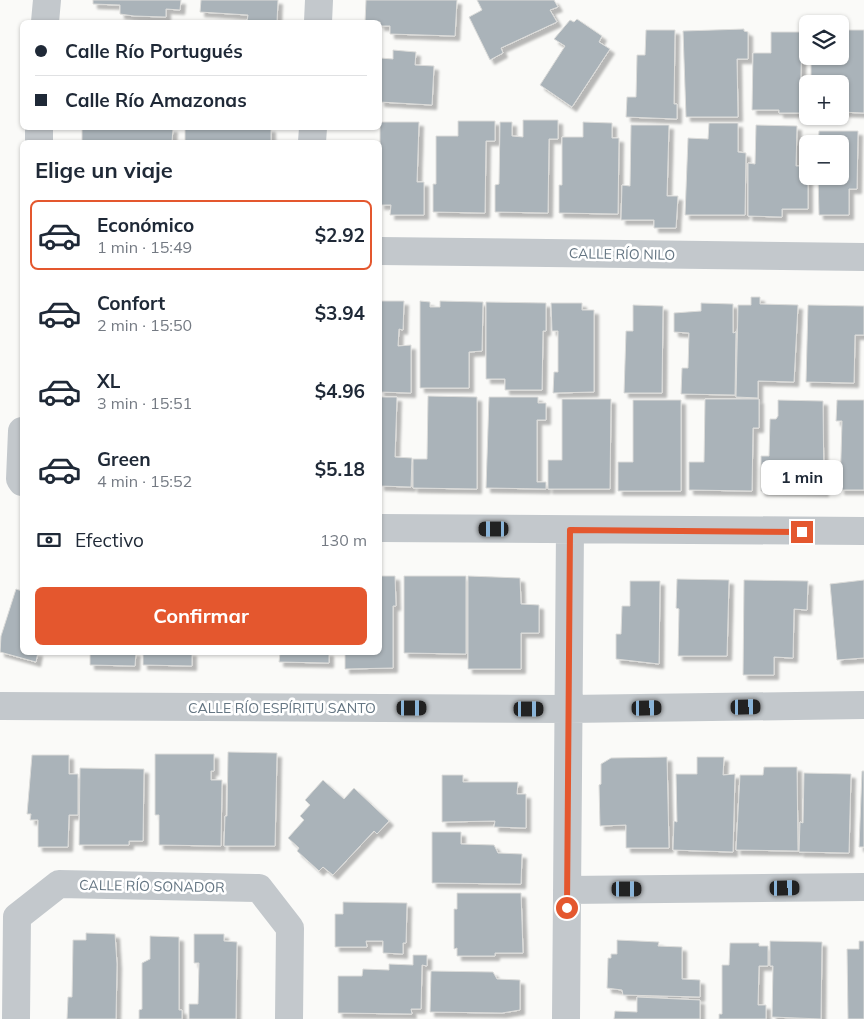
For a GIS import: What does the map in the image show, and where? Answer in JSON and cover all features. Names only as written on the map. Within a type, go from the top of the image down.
[{"type":"street","points":[[45,20],[47,0]]},
{"type":"street","points":[[318,20],[320,0]]},
{"type":"street","name":"CALLE RÍO NILO","points":[[382,251],[864,257]]},
{"type":"street","points":[[382,528],[864,531]]},
{"type":"street","points":[[566,1019],[570,530]]},
{"type":"street","name":"CALLE RÍO ESPÍRITU SANTO","points":[[0,706],[568,709],[864,705]]},
{"type":"street","name":"CALLE RÍO SONADOR","points":[[16,1019],[17,917],[59,884],[259,888],[290,928],[289,1019]]},
{"type":"street","points":[[568,890],[864,887]]},
{"type":"building","points":[[93,0],[181,0],[180,10],[166,9],[166,17],[120,14],[120,5],[93,4]]},
{"type":"building","points":[[201,0],[278,0],[277,20],[247,20],[248,15],[200,12]]},
{"type":"building","points":[[366,0],[457,0],[455,36],[390,34],[390,26],[382,26],[382,20],[365,20]]},
{"type":"building","points":[[477,0],[554,0],[558,7],[550,10],[557,22],[501,48],[503,53],[490,60],[469,17],[482,10]]},
{"type":"building","points":[[577,19],[602,36],[599,42],[610,49],[572,107],[540,85],[565,46],[554,39],[570,20],[574,22]]},
{"type":"building","points":[[744,29],[744,31],[748,32],[748,59],[737,59],[738,117],[686,117],[683,31]]},
{"type":"building","points":[[646,30],[675,30],[674,104],[677,104],[677,119],[626,117],[627,97],[636,97],[637,55],[645,55]]},
{"type":"building","points":[[849,30],[864,30],[864,113],[849,112],[849,75],[811,75],[811,65],[849,65]]},
{"type":"building","points":[[771,32],[799,32],[799,65],[801,65],[801,75],[799,75],[799,113],[779,113],[779,110],[752,110],[753,53],[771,53]]},
{"type":"building","points":[[393,50],[416,52],[415,65],[434,66],[432,105],[382,102],[382,58],[393,59]]},
{"type":"building","points":[[523,120],[558,120],[558,139],[549,139],[548,213],[495,212],[495,185],[499,184],[500,122],[512,122],[512,136],[523,137]]},
{"type":"building","points":[[458,121],[495,121],[495,141],[486,141],[485,213],[433,212],[433,184],[436,184],[436,136],[458,136]]},
{"type":"building","points":[[382,122],[419,122],[417,182],[424,182],[424,215],[390,215],[391,205],[382,205],[382,140],[380,140]]},
{"type":"building","points":[[583,122],[612,123],[612,138],[619,138],[618,214],[559,213],[559,185],[562,185],[562,137],[583,137]]},
{"type":"building","points":[[709,123],[738,123],[738,152],[746,153],[745,215],[685,215],[688,138],[708,139]]},
{"type":"building","points":[[631,125],[669,125],[667,196],[678,196],[676,228],[654,228],[654,220],[621,220],[622,185],[630,186]]},
{"type":"building","points":[[756,125],[797,126],[796,166],[799,166],[799,185],[808,185],[808,209],[782,209],[782,217],[748,216],[748,163],[755,164]]},
{"type":"building","points":[[82,130],[173,130],[172,140],[82,140]]},
{"type":"building","points":[[185,130],[271,130],[271,140],[185,140]]},
{"type":"building","points":[[819,131],[858,131],[857,189],[849,189],[849,215],[819,215],[818,185],[849,185],[849,135],[819,135]]},
{"type":"building","points":[[751,297],[760,297],[760,304],[798,305],[794,382],[758,381],[758,398],[736,397],[738,305],[751,305]]},
{"type":"building","points":[[382,301],[404,301],[403,330],[399,329],[398,346],[411,345],[411,393],[382,392]]},
{"type":"building","points":[[420,301],[430,302],[430,307],[440,307],[440,301],[483,302],[482,351],[469,352],[469,388],[420,388]]},
{"type":"building","points":[[486,302],[546,303],[546,331],[543,331],[542,390],[505,390],[505,379],[486,379]]},
{"type":"building","points":[[551,303],[582,303],[582,310],[594,310],[594,392],[553,393],[554,372],[558,372],[558,331],[552,331]]},
{"type":"building","points":[[701,303],[733,304],[733,333],[736,332],[735,395],[681,394],[682,368],[688,368],[689,333],[674,332],[674,313],[701,311]]},
{"type":"building","points":[[633,305],[663,306],[662,393],[624,393],[626,331],[633,331]]},
{"type":"building","points":[[808,305],[864,306],[864,335],[855,335],[854,383],[806,382]]},
{"type":"building","points":[[428,396],[477,397],[477,489],[413,488],[413,459],[427,459]]},
{"type":"building","points":[[382,397],[397,397],[395,457],[412,458],[411,487],[382,486]]},
{"type":"building","points":[[489,397],[538,397],[538,403],[546,403],[546,420],[537,420],[537,482],[546,482],[546,489],[486,488]]},
{"type":"building","points":[[562,399],[611,399],[610,489],[548,489],[548,460],[562,460]]},
{"type":"building","points":[[705,399],[759,399],[759,428],[753,428],[752,491],[689,490],[689,462],[704,462]]},
{"type":"building","points":[[633,400],[681,400],[681,491],[618,491],[618,462],[633,462]]},
{"type":"building","points":[[778,400],[823,401],[824,492],[761,491],[761,456],[769,456],[770,419],[776,419],[778,416]]},
{"type":"building","points":[[837,400],[864,400],[864,490],[840,490],[842,421],[836,421]]},
{"type":"building","points":[[382,576],[395,576],[396,606],[393,606],[393,668],[345,669],[345,655],[382,655]]},
{"type":"building","points":[[404,576],[466,576],[466,654],[404,653]]},
{"type":"building","points":[[468,576],[520,578],[521,604],[539,605],[539,633],[521,633],[521,669],[468,669]]},
{"type":"building","points":[[677,579],[729,580],[727,656],[678,656],[679,609],[676,608]]},
{"type":"building","points":[[744,580],[808,581],[807,610],[794,609],[793,658],[774,657],[774,675],[743,675]]},
{"type":"building","points":[[864,580],[864,658],[837,660],[830,584]]},
{"type":"building","points":[[630,581],[660,581],[659,664],[616,659],[616,634],[621,634],[622,606],[630,606]]},
{"type":"building","points":[[16,589],[20,590],[20,655],[37,655],[36,662],[0,652],[1,636]]},
{"type":"building","points":[[90,655],[136,655],[135,666],[90,665]]},
{"type":"building","points":[[143,655],[192,655],[192,666],[143,665]]},
{"type":"building","points":[[280,655],[329,655],[329,663],[279,662]]},
{"type":"building","points":[[228,752],[277,753],[275,846],[224,846],[225,816],[227,816]]},
{"type":"building","points":[[155,754],[214,754],[214,771],[211,771],[211,780],[222,780],[221,846],[159,845],[159,815],[155,815]]},
{"type":"building","points":[[32,755],[69,755],[69,774],[78,774],[78,815],[69,815],[68,847],[38,847],[38,820],[30,820],[31,814],[27,814]]},
{"type":"building","points":[[667,757],[669,848],[626,848],[626,825],[600,826],[599,785],[601,784],[601,764],[611,758]]},
{"type":"building","points":[[697,757],[724,757],[723,775],[735,774],[733,852],[673,850],[674,821],[677,822],[676,774],[697,774]]},
{"type":"building","points":[[764,767],[797,767],[798,851],[736,850],[740,775],[763,775]]},
{"type":"building","points":[[80,768],[144,769],[143,841],[129,841],[129,845],[79,845]]},
{"type":"building","points":[[862,771],[864,771],[864,847],[859,847]]},
{"type":"building","points":[[804,773],[851,774],[849,853],[799,852],[800,822],[803,823]]},
{"type":"building","points":[[442,775],[463,775],[463,782],[518,782],[517,794],[526,794],[526,828],[494,827],[495,821],[442,822]]},
{"type":"building","points":[[323,780],[344,799],[354,788],[389,821],[377,834],[374,831],[333,875],[323,867],[319,871],[297,851],[299,848],[288,838],[304,820],[300,816],[310,805],[305,800]]},
{"type":"building","points":[[432,832],[461,832],[461,844],[494,845],[498,853],[522,854],[521,884],[432,883]]},
{"type":"building","points":[[457,893],[521,893],[523,953],[495,953],[495,956],[457,956],[457,948],[454,949],[454,909],[457,909]]},
{"type":"building","points":[[343,902],[407,903],[406,943],[403,943],[403,954],[383,953],[383,941],[366,941],[367,947],[335,947],[335,914],[343,914]]},
{"type":"building","points":[[86,933],[115,934],[117,964],[116,1019],[67,1019],[68,997],[72,997],[73,940],[86,940]]},
{"type":"building","points":[[194,934],[224,934],[224,941],[237,942],[236,1019],[189,1019],[189,1004],[198,1004],[199,963],[194,963]]},
{"type":"building","points":[[150,936],[179,937],[179,1010],[182,1010],[182,1019],[139,1019],[139,1010],[142,1009],[142,963],[150,959]]},
{"type":"building","points":[[617,940],[659,942],[658,946],[682,947],[682,979],[700,980],[700,997],[623,995],[622,990],[607,988],[608,958],[611,958],[611,954],[617,954]]},
{"type":"building","points":[[770,941],[822,942],[821,1019],[772,1017],[773,966],[770,966]]},
{"type":"building","points":[[859,941],[864,941],[864,1019],[848,1019],[847,949],[859,949]]},
{"type":"building","points":[[730,943],[759,943],[759,946],[768,946],[768,966],[759,966],[758,1005],[766,1005],[766,1019],[719,1019],[719,1014],[722,1014],[722,965],[729,965]]},
{"type":"building","points":[[413,955],[427,955],[427,966],[422,965],[421,1009],[411,1009],[412,1014],[338,1013],[338,976],[362,976],[363,969],[389,970],[389,964],[413,965]]},
{"type":"building","points":[[431,971],[493,972],[497,979],[520,980],[520,1010],[502,1013],[430,1012]]},
{"type":"building","points":[[637,997],[700,1000],[700,1019],[614,1019],[615,1011],[637,1012]]},
{"type":"route","points":[[567,908],[570,530],[802,532]]}]
